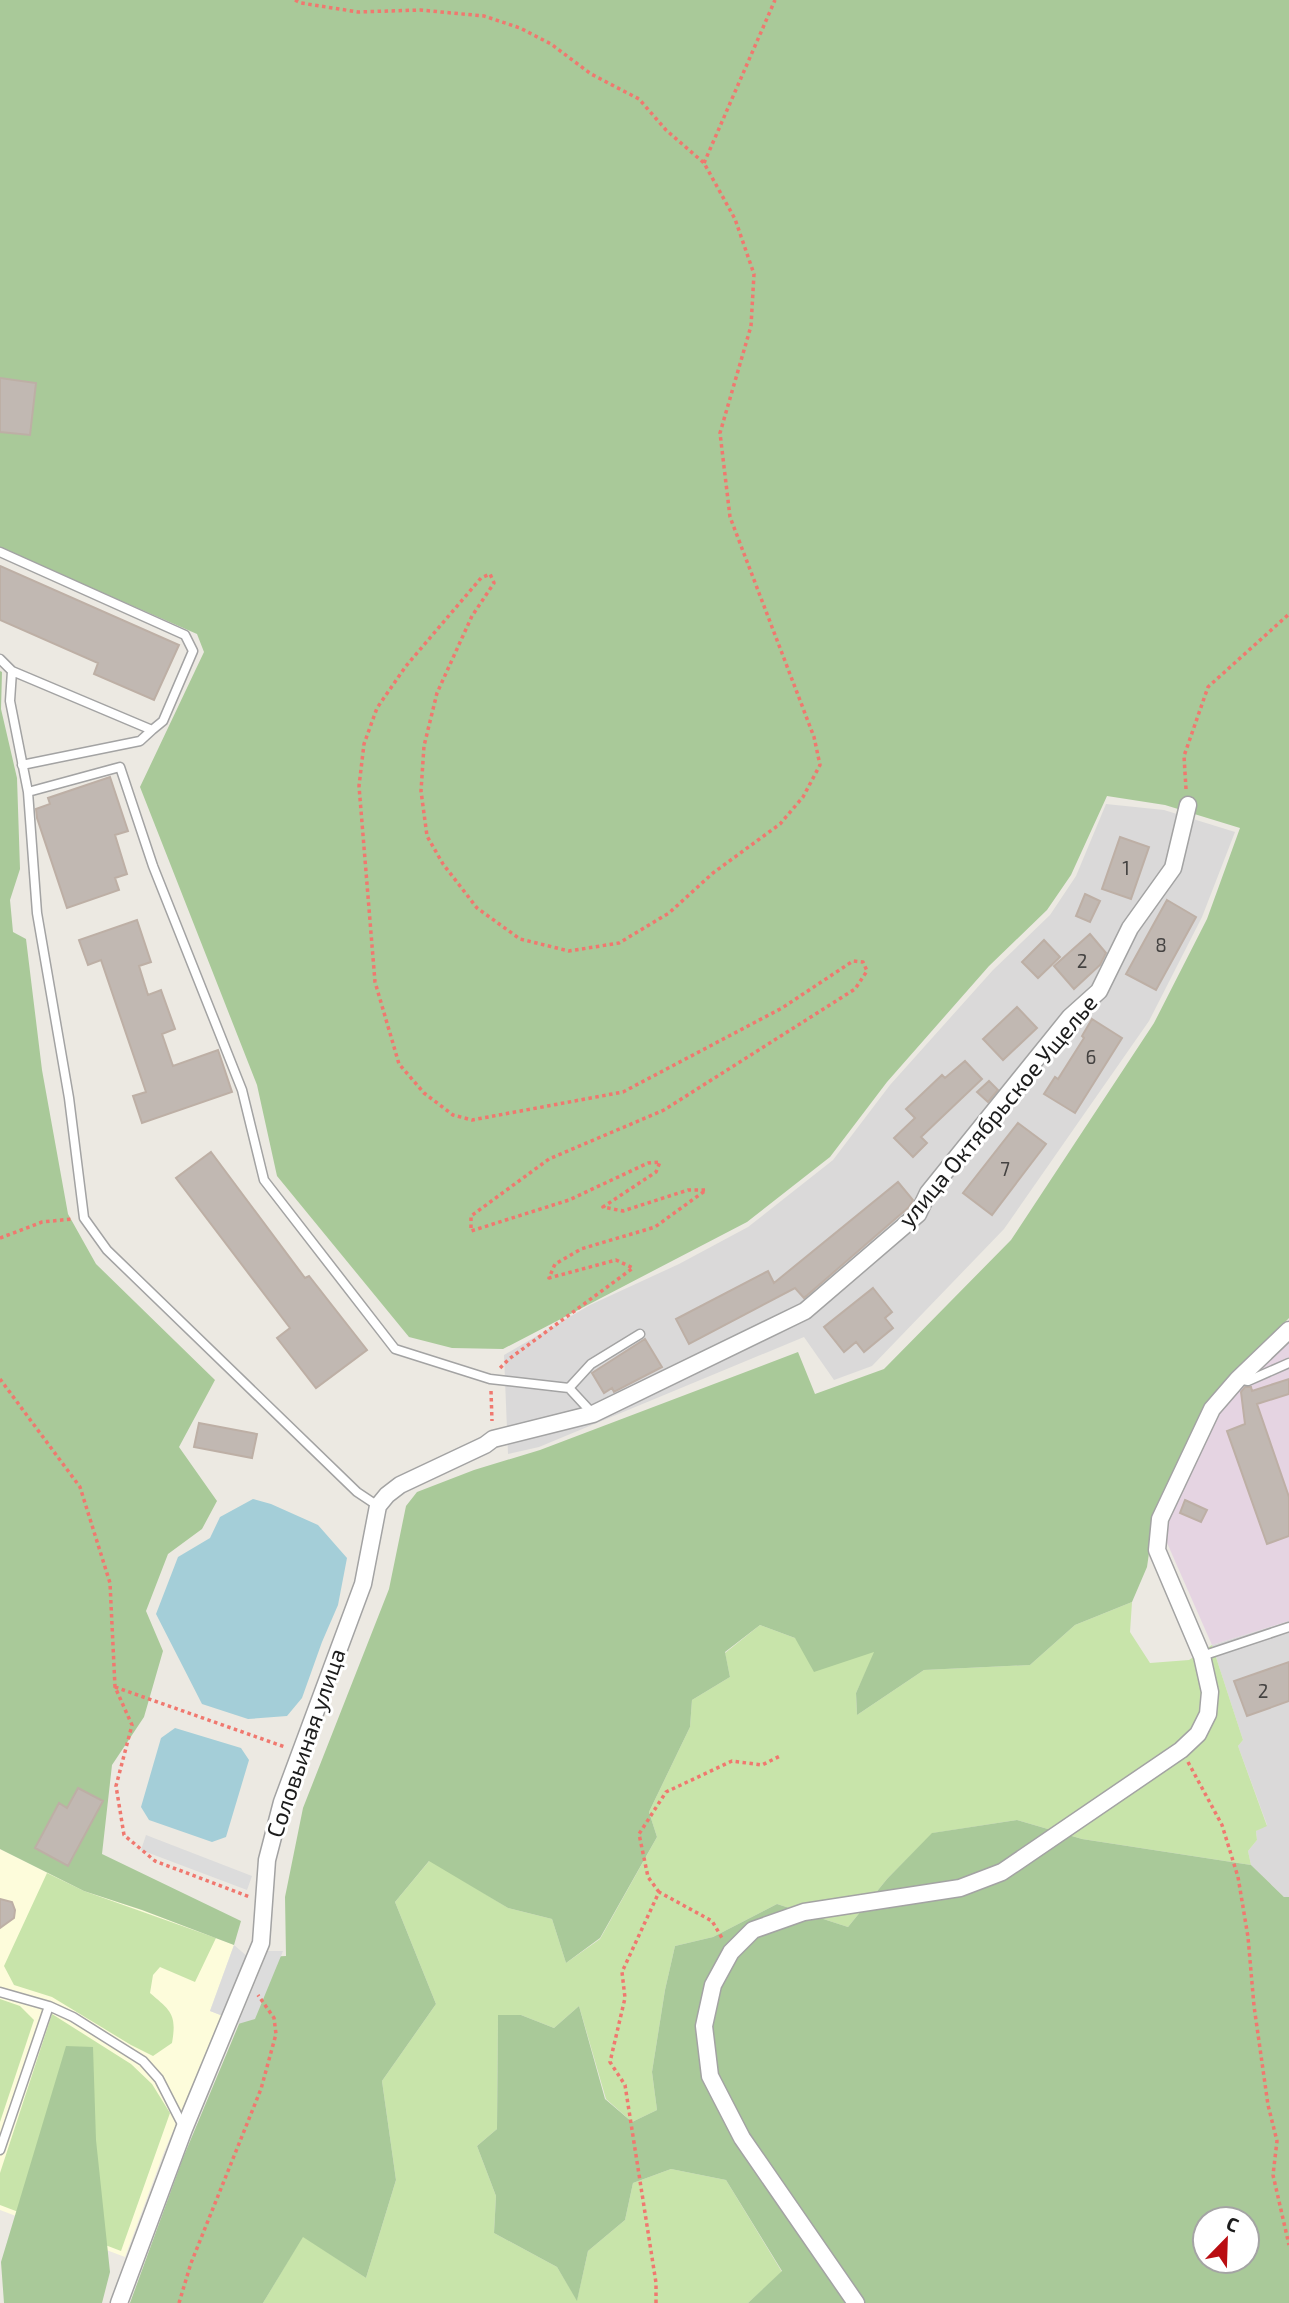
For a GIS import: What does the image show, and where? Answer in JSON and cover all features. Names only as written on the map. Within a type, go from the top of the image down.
[{"type":"street","name":"улица Октябрьское Ущелье","points":[[493,1438],[593,1414],[805,1311],[918,1214],[928,1192],[1070,1017],[1098,991],[1130,928],[1173,868],[1188,805]]},
{"type":"street","points":[[856,2303],[742,2138],[710,2076],[704,2026],[713,1985],[731,1952],[753,1930],[804,1912],[960,1888],[1002,1872],[1181,1750],[1198,1734],[1208,1714],[1210,1692],[1202,1656],[1157,1550],[1160,1519],[1212,1409],[1238,1379],[1289,1330]]},
{"type":"street","points":[[378,1506],[387,1494],[400,1485],[485,1446],[493,1438]]},
{"type":"street","name":"Соловьиная улица","points":[[119,2303],[184,2129],[261,1943],[270,1848],[282,1802],[363,1584],[378,1506]]},
{"type":"lane","points":[[0,552],[185,635],[193,651],[163,721],[140,741],[22,765]]},
{"type":"lane","points":[[0,659],[12,671],[152,730]]},
{"type":"lane","points":[[12,671],[10,701],[27,792],[37,913],[69,1098],[84,1218],[107,1250],[357,1492],[378,1506]]},
{"type":"lane","points":[[27,792],[120,767],[153,866],[242,1090],[264,1180],[396,1349],[490,1379],[569,1388],[593,1414]]},
{"type":"lane","points":[[569,1388],[591,1364],[640,1334]]},
{"type":"lane","points":[[1238,1379],[1248,1381],[1289,1363]]},
{"type":"lane","points":[[1202,1656],[1289,1627]]},
{"type":"lane","points":[[0,1992],[49,2006],[73,2017],[143,2061],[159,2079],[184,2129]]},
{"type":"lane","points":[[0,2150],[49,2006]]},
{"type":"path","points":[[295,0],[358,12],[420,10],[484,16],[520,28],[551,44],[591,74],[639,99],[666,130],[704,163],[735,219],[754,274],[751,326],[720,433],[730,517],[814,737],[820,765],[803,797],[780,824],[713,873],[669,913],[619,943],[569,951],[520,939],[477,908],[443,864],[427,836],[421,791],[424,746],[437,693],[471,616],[494,583],[490,574],[481,578],[406,666],[377,708],[365,744],[359,786],[375,982],[399,1064],[424,1093],[453,1115],[472,1120],[623,1092],[782,1008],[853,961],[863,962],[867,971],[855,989],[664,1110],[549,1159],[471,1216],[471,1231],[569,1200],[648,1163],[660,1162],[656,1172],[603,1207],[624,1212],[688,1190],[706,1190],[655,1227],[581,1249],[555,1264],[549,1278],[616,1261],[633,1268],[509,1359],[490,1379],[493,1438]]},
{"type":"path","points":[[704,163],[775,0]]},
{"type":"path","points":[[1188,805],[1184,756],[1208,687],[1289,614]]},
{"type":"path","points":[[0,1238],[43,1222],[84,1218]]},
{"type":"path","points":[[0,1379],[80,1487],[110,1583],[115,1687],[132,1725],[116,1786],[124,1835],[155,1861],[264,1903]]},
{"type":"path","points":[[115,1687],[300,1752]]},
{"type":"path","points":[[1181,1750],[1222,1825],[1238,1878],[1248,1937],[1254,2006],[1268,2105],[1277,2141],[1273,2175],[1289,2245]]},
{"type":"path","points":[[731,1952],[712,1922],[659,1892],[648,1877],[639,1834],[666,1792],[732,1761],[762,1765],[780,1756]]},
{"type":"path","points":[[656,2303],[656,2283],[625,2085],[610,2062],[625,1998],[622,1972],[659,1892]]},
{"type":"path","points":[[179,2303],[191,2263],[261,2089],[276,2034],[274,2018],[246,1980]]},
{"type":"shaded area","points":[[1106,804],[1164,810],[1235,832],[1202,917],[1149,1021],[1004,1229],[872,1366],[834,1380],[804,1337],[539,1447],[508,1454],[504,1355],[590,1305],[679,1264],[748,1227],[833,1160],[890,1085],[993,970],[1050,915],[1076,876]]},
{"type":"shaded area","points":[[1289,1339],[1289,1621],[1212,1645],[1164,1536],[1166,1520],[1215,1417],[1251,1370]]},
{"type":"shaded area","points":[[1289,1621],[1289,1897],[1284,1897],[1251,1865],[1248,1851],[1257,1840],[1256,1831],[1267,1825],[1238,1746],[1243,1740],[1212,1645]]},
{"type":"shaded area","points":[[146,1835],[252,1876],[247,1890],[141,1850]]},
{"type":"shaded area","points":[[0,1849],[84,1891],[234,1945],[210,2011],[223,2016],[164,2152],[125,2257],[0,2210]]},
{"type":"shaded area","points":[[234,1945],[248,1957],[223,2016],[210,2011]]},
{"type":"shaded area","points":[[268,1951],[283,1951],[255,2019],[238,2024]]},
{"type":"green space","points":[[0,0],[1289,0],[1289,1318],[1207,1403],[1154,1518],[1147,1567],[1132,1602],[1075,1625],[1030,1665],[924,1670],[857,1715],[856,1693],[874,1652],[814,1672],[795,1638],[760,1625],[725,1652],[730,1677],[692,1700],[690,1727],[649,1812],[657,1837],[600,1938],[566,1963],[552,1919],[508,1908],[429,1861],[395,1902],[436,2004],[382,2081],[396,2180],[366,2278],[303,2237],[263,2303],[130,2303],[183,2158],[267,1957],[286,1956],[285,1897],[303,1808],[389,1589],[406,1506],[417,1492],[474,1470],[540,1450],[798,1352],[815,1394],[884,1369],[1011,1240],[1154,1023],[1207,919],[1240,828],[1165,805],[1107,796],[1071,875],[1047,910],[989,966],[887,1082],[830,1157],[747,1222],[503,1349],[452,1348],[409,1337],[277,1176],[257,1085],[140,787],[204,652],[197,634],[0,548]]},
{"type":"green space","points":[[0,671],[1,709],[17,778],[20,869],[10,900],[13,932],[26,939],[42,1070],[68,1214],[96,1264],[215,1380],[179,1447],[217,1501],[202,1529],[168,1554],[146,1611],[163,1651],[144,1717],[112,1765],[102,1854],[241,1921],[234,1945],[84,1891],[0,1849]]},
{"type":"green space","points":[[1132,1602],[1130,1632],[1150,1663],[1189,1660],[1212,1645],[1243,1740],[1238,1746],[1267,1826],[1256,1831],[1257,1840],[1248,1851],[1251,1865],[1082,1839],[1017,1820],[933,1833],[887,1879],[848,1927],[777,1904],[713,1937],[675,1946],[652,2072],[657,2110],[632,2122],[606,2099],[579,2006],[554,2028],[521,2015],[498,2016],[497,2129],[477,2146],[496,2196],[494,2233],[557,2267],[577,2300],[588,2251],[625,2220],[633,2183],[671,2169],[726,2180],[782,2272],[748,2303],[263,2303],[303,2236],[366,2278],[396,2180],[382,2081],[436,2004],[395,1902],[430,1860],[508,1908],[552,1919],[566,1963],[600,1939],[657,1837],[649,1812],[690,1727],[692,1700],[730,1677],[725,1653],[760,1625],[795,1638],[875,1652],[856,1693],[857,1715],[924,1670],[1030,1665],[1075,1625]]},
{"type":"green space","points":[[1017,1820],[1082,1839],[1251,1865],[1284,1897],[1289,1897],[1289,2303],[748,2303],[782,2271],[726,2180],[671,2169],[633,2183],[625,2220],[588,2251],[577,2301],[557,2267],[494,2233],[496,2196],[477,2146],[497,2129],[498,2015],[521,2015],[554,2028],[579,2006],[605,2099],[632,2122],[657,2110],[652,2072],[675,1946],[713,1937],[777,1904],[848,1927],[887,1879],[932,1833]]},
{"type":"green space","points":[[47,1873],[84,1891],[216,1938],[195,1982],[160,1967],[153,1975],[150,1993],[168,2009],[174,2025],[172,2043],[153,2056],[52,1997],[14,1985],[4,1966]]},
{"type":"green space","points":[[0,1999],[20,2006],[34,2020],[0,2122]]},
{"type":"green space","points":[[52,2014],[131,2064],[152,2084],[170,2113],[121,2251],[0,2205],[0,2173]]},
{"type":"green space","points":[[66,2046],[93,2047],[96,2140],[110,2272],[102,2303],[4,2303],[1,2262]]},
{"type":"water","points":[[253,1499],[318,1525],[347,1558],[338,1605],[302,1698],[287,1716],[248,1719],[202,1704],[156,1614],[178,1557],[210,1538],[220,1517]]},
{"type":"water","points":[[175,1728],[241,1748],[249,1760],[226,1837],[212,1842],[149,1820],[141,1807],[161,1738]]},
{"type":"building","points":[[0,378],[36,383],[30,435],[0,432]]},
{"type":"building","points":[[0,566],[179,645],[154,700],[94,674],[98,663],[0,620]]},
{"type":"building","points":[[110,777],[128,831],[115,835],[127,874],[115,878],[119,890],[67,908],[36,809],[50,804],[48,798]]},
{"type":"building","points":[[1120,837],[1149,847],[1131,899],[1102,889]]},
{"type":"building","points":[[1085,894],[1100,901],[1090,922],[1076,916]]},
{"type":"building","points":[[1167,900],[1196,917],[1156,990],[1126,974]]},
{"type":"building","points":[[137,920],[151,962],[139,966],[148,995],[161,990],[175,1029],[162,1034],[173,1066],[218,1050],[232,1092],[142,1123],[133,1096],[146,1092],[101,960],[88,965],[79,940]]},
{"type":"building","points":[[1090,934],[1106,953],[1100,965],[1074,989],[1054,966]]},
{"type":"building","points":[[1044,940],[1060,957],[1038,978],[1022,962]]},
{"type":"building","points":[[1017,1007],[1037,1028],[1003,1060],[983,1039]]},
{"type":"building","points":[[1092,1019],[1122,1038],[1075,1113],[1044,1094],[1055,1077],[1058,1079],[1084,1038],[1082,1036]]},
{"type":"building","points":[[965,1061],[982,1079],[921,1137],[927,1143],[913,1157],[894,1138],[915,1118],[906,1109],[942,1075],[945,1078]]},
{"type":"building","points":[[989,1081],[998,1090],[988,1102],[977,1092]]},
{"type":"building","points":[[1018,1123],[1046,1144],[992,1215],[963,1193]]},
{"type":"building","points":[[211,1152],[305,1278],[309,1276],[367,1350],[316,1388],[277,1338],[290,1328],[176,1178]]},
{"type":"building","points":[[898,1182],[913,1200],[909,1207],[804,1298],[795,1288],[689,1344],[676,1319],[768,1271],[774,1283]]},
{"type":"building","points":[[873,1288],[892,1312],[885,1318],[893,1328],[864,1352],[856,1342],[844,1352],[824,1327]]},
{"type":"building","points":[[645,1339],[662,1367],[614,1392],[612,1388],[604,1393],[592,1373]]},
{"type":"building","points":[[1289,1379],[1289,1394],[1257,1404],[1289,1497],[1289,1536],[1267,1544],[1227,1431],[1245,1424],[1241,1392],[1245,1387],[1251,1387],[1252,1391]]},
{"type":"building","points":[[199,1423],[257,1434],[252,1458],[194,1447]]},
{"type":"building","points":[[1185,1500],[1207,1510],[1201,1522],[1180,1513]]},
{"type":"building","points":[[1289,1662],[1289,1701],[1247,1716],[1234,1681]]},
{"type":"building","points":[[78,1788],[103,1801],[68,1866],[35,1848],[59,1803],[67,1808]]},
{"type":"building","points":[[0,1899],[12,1902],[15,1910],[14,1918],[0,1928]]}]
